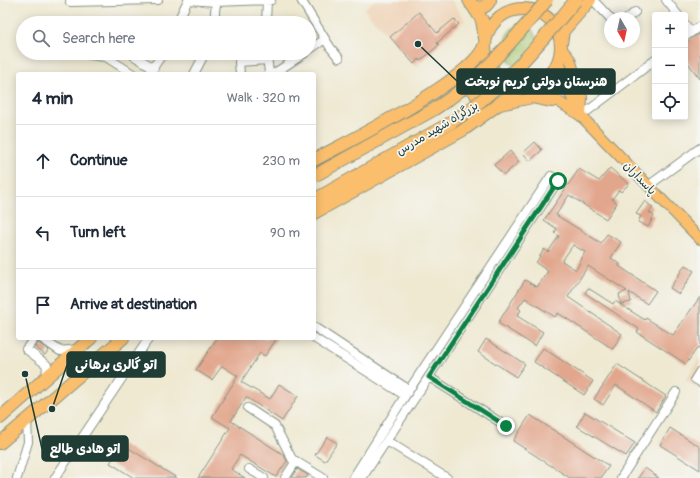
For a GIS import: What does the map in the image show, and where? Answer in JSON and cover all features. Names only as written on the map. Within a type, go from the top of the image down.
[{"type":"highway","points":[[470,2],[476,7],[482,8],[490,0]]},
{"type":"highway","points":[[496,0],[513,10],[532,10],[546,17],[557,29],[561,51]]},
{"type":"highway","points":[[316,159],[413,105],[444,85],[480,55],[488,33],[494,22],[502,15],[522,6],[530,0]]},
{"type":"highway","name":"بزرگراه شهید مدرس","points":[[316,175],[433,110],[458,93],[500,56],[547,0]]},
{"type":"highway","points":[[575,0],[586,0]]},
{"type":"highway","name":"بزرگراه شهید مدرس","points":[[316,199],[452,122],[481,102],[521,64],[575,0]]},
{"type":"highway","points":[[470,2],[482,20],[486,58],[496,74],[509,83],[526,85],[540,82],[556,67],[561,51],[563,31],[590,0]]},
{"type":"highway","points":[[444,85],[450,83],[460,83],[469,86],[475,92],[479,101],[480,109],[477,118],[472,124]]},
{"type":"highway","name":"بزرگراه شهید مدرس","points":[[316,212],[472,124],[526,85]]},
{"type":"highway","points":[[0,418],[89,340]]},
{"type":"highway","points":[[0,443],[121,340]]},
{"type":"main road","points":[[561,51],[561,67],[567,86],[581,116]]},
{"type":"main road","points":[[526,85],[539,89],[581,116]]},
{"type":"main road","points":[[498,106],[532,98],[566,106]]},
{"type":"main road","name":"پاسداران","points":[[581,116],[700,240]]},
{"type":"street","points":[[70,2],[158,0]]},
{"type":"street","points":[[180,16],[188,0],[216,2],[271,0]]},
{"type":"street","points":[[267,16],[268,0]]},
{"type":"street","points":[[301,0],[308,16]]},
{"type":"street","points":[[593,0],[604,12]]},
{"type":"street","points":[[666,0],[676,12]]},
{"type":"street","points":[[215,16],[216,2]]},
{"type":"street","points":[[688,34],[700,26]]},
{"type":"street","points":[[316,29],[339,58]]},
{"type":"street","points":[[316,45],[325,39]]},
{"type":"street","points":[[111,60],[130,72]]},
{"type":"street","points":[[139,60],[152,71],[159,60]]},
{"type":"street","points":[[195,72],[201,60]]},
{"type":"street","points":[[240,72],[239,62],[250,60]]},
{"type":"street","points":[[267,60],[269,72]]},
{"type":"street","points":[[276,72],[294,60]]},
{"type":"street","points":[[581,116],[652,62]]},
{"type":"street","points":[[648,186],[700,148]]},
{"type":"street","points":[[353,478],[407,393],[552,176],[558,181],[362,478]]},
{"type":"street","points":[[316,328],[405,387],[407,393]]},
{"type":"street","points":[[316,339],[401,393],[407,393],[416,397]]},
{"type":"street","points":[[33,340],[26,349],[47,364],[46,378]]},
{"type":"street","points":[[44,340],[60,351],[79,348]]},
{"type":"street","points":[[55,478],[148,340]]},
{"type":"street","points":[[700,371],[695,379],[700,382]]},
{"type":"street","points":[[429,377],[506,426]]},
{"type":"street","points":[[621,478],[676,392]]},
{"type":"street","points":[[248,408],[275,426],[292,459],[323,478]]},
{"type":"street","points":[[17,478],[28,442],[27,420]]},
{"type":"street","points":[[387,441],[447,478]]},
{"type":"street","points":[[285,478],[296,461]]},
{"type":"street","points":[[249,469],[264,478]]},
{"type":"shaded area","points":[[375,0],[451,0],[465,20],[416,68],[364,9]]},
{"type":"shaded area","points":[[700,358],[700,389],[685,380]]},
{"type":"green space","points":[[520,24],[529,26],[533,30],[537,41],[534,58],[526,66],[513,65],[506,54],[505,48],[506,36],[509,31]]},
{"type":"building","points":[[419,12],[437,33],[454,19],[459,24],[437,43],[439,45],[420,61],[419,59],[414,64],[390,37]]},
{"type":"building","points":[[700,33],[700,79],[688,63],[688,40]]},
{"type":"building","points":[[535,142],[542,150],[530,161],[523,153]]},
{"type":"building","points":[[510,151],[519,162],[504,175],[494,165]]},
{"type":"building","points":[[610,168],[629,184],[621,192],[619,190],[612,199],[617,203],[606,219],[569,195],[556,215],[601,243],[607,234],[621,242],[611,258],[620,264],[619,266],[656,291],[647,304],[629,292],[631,302],[621,304],[619,294],[627,291],[588,266],[568,297],[622,334],[613,349],[558,313],[555,317],[525,298],[518,308],[521,310],[517,316],[543,332],[535,346],[498,323],[525,280],[537,287],[548,271],[536,263],[544,249],[548,252],[559,236],[554,233],[557,229],[544,220],[579,169],[599,181]],"holes":[[[573,245],[585,252],[576,270],[562,261]]]},
{"type":"building","points":[[645,201],[653,208],[649,212],[654,216],[648,227],[638,222],[641,216],[636,214]]},
{"type":"building","points":[[685,265],[694,271],[679,294],[670,288]]},
{"type":"building","points":[[588,288],[613,304],[615,301],[645,320],[646,318],[673,335],[700,297],[700,348],[698,347],[686,364],[637,332],[639,329],[585,293]]},
{"type":"building","points":[[486,339],[525,364],[516,377],[478,352]]},
{"type":"building","points":[[216,340],[276,340],[265,356],[260,353],[241,382],[270,399],[279,384],[298,396],[282,421],[246,397],[231,421],[284,455],[287,461],[276,477],[240,455],[231,469],[245,478],[198,478],[230,428],[212,417],[238,376],[222,366],[212,380],[196,370]]},
{"type":"building","points":[[38,343],[49,350],[45,355],[35,347]]},
{"type":"building","points":[[543,348],[593,381],[584,395],[534,362]]},
{"type":"building","points":[[617,364],[666,396],[656,412],[616,385],[603,405],[594,399]]},
{"type":"building","points":[[585,412],[635,443],[626,456],[577,426]]},
{"type":"building","points":[[530,415],[609,466],[601,478],[570,478],[513,441]]},
{"type":"building","points":[[670,428],[700,447],[700,470],[660,445]]},
{"type":"building","points":[[327,437],[337,443],[325,461],[315,455]]},
{"type":"building","points":[[122,444],[177,478],[134,478],[110,463]]},
{"type":"building","points":[[645,468],[659,478],[638,478]]},
{"type":"building","points":[[297,469],[308,475],[306,478],[292,478]]},
{"type":"place","name":"هنرستان دولتی کریم نوبخت","points":[[418,44]]},
{"type":"place","name":"اتو هادی طالع","points":[[25,374]]},
{"type":"place","name":"اتو گالری برهانی","points":[[52,409]]},
{"type":"route","points":[[506,426],[429,377],[558,181]]}]
